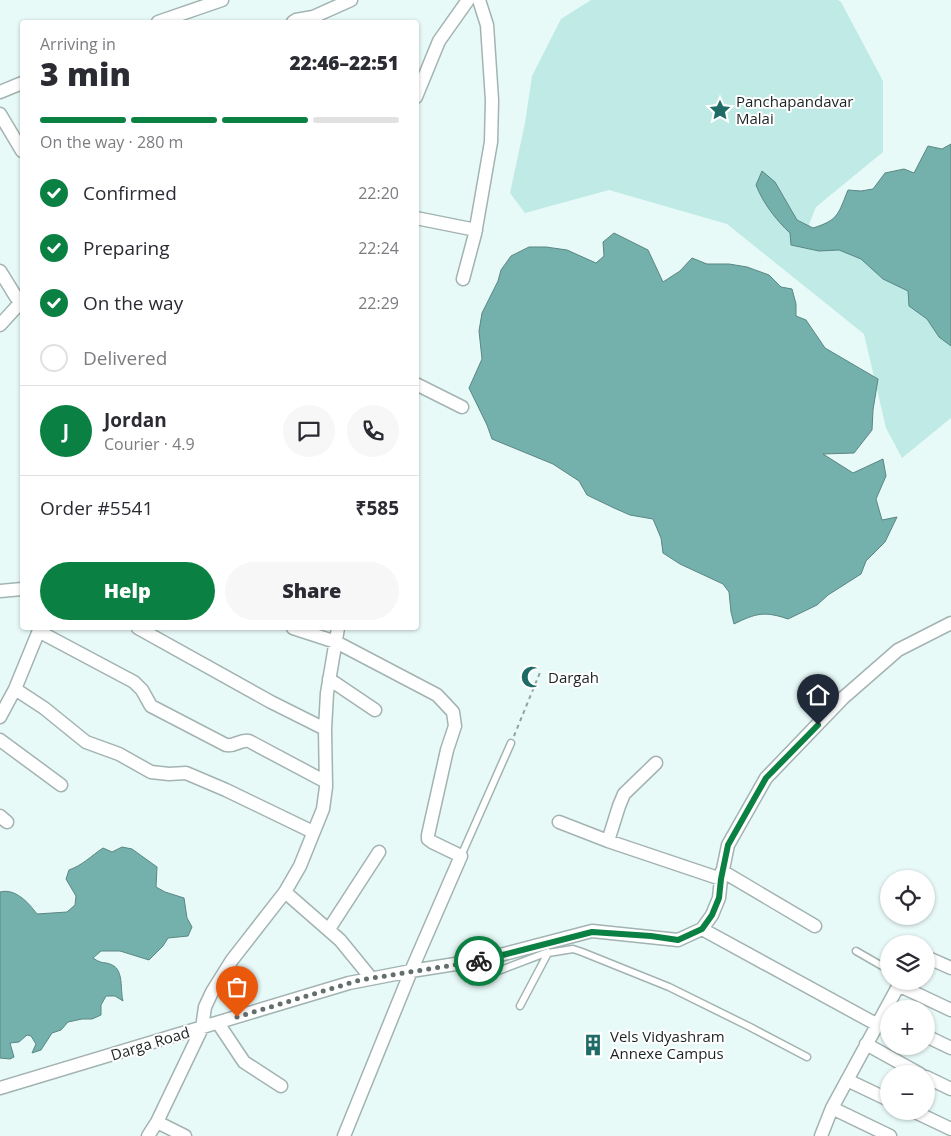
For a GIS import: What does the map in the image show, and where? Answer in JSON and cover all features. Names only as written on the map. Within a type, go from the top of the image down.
[{"type":"street","points":[[164,20],[222,0]]},
{"type":"street","points":[[296,20],[313,16],[352,0]]},
{"type":"street","points":[[419,90],[439,40],[468,0]]},
{"type":"street","points":[[463,279],[476,230],[491,142],[492,100],[487,25],[479,0]]},
{"type":"street","points":[[0,92],[20,84]]},
{"type":"street","points":[[0,114],[20,148]]},
{"type":"street","points":[[419,219],[476,230]]},
{"type":"street","points":[[0,271],[20,300]]},
{"type":"street","points":[[0,325],[20,305]]},
{"type":"street","points":[[419,386],[462,407]]},
{"type":"street","points":[[0,591],[20,589]]},
{"type":"street","points":[[880,1018],[702,929],[712,915],[719,898],[721,875],[728,845],[766,778],[843,698],[898,650],[951,623]]},
{"type":"street","points":[[0,717],[16,689],[40,630],[134,682],[142,690],[151,706],[226,745],[232,745],[240,741],[249,742],[326,782]]},
{"type":"street","points":[[142,630],[271,702],[325,729]]},
{"type":"street","points":[[299,630],[336,642],[437,695],[453,712],[454,726],[428,829],[428,839],[461,856],[411,971],[344,1136]]},
{"type":"street","points":[[148,1136],[158,1122],[202,1028],[205,1008],[212,992],[232,960],[269,910],[285,892],[300,866],[323,809],[326,782],[325,729],[327,693],[338,630]]},
{"type":"street","points":[[329,679],[375,710]]},
{"type":"street","points":[[16,689],[44,708],[86,742],[119,754],[151,772],[168,774],[186,773],[313,832]]},
{"type":"street","points":[[0,740],[61,785]]},
{"type":"street","points":[[608,841],[624,794],[656,763]]},
{"type":"street","points":[[559,822],[608,841],[721,875],[815,926]]},
{"type":"street","points":[[329,929],[379,852]]},
{"type":"street","points":[[285,892],[329,929],[371,978]]},
{"type":"street","name":"Darga Road","points":[[0,1088],[371,978],[547,948],[592,932],[678,940],[702,929]]},
{"type":"street","points":[[935,961],[951,968]]},
{"type":"street","points":[[912,990],[951,1010]]},
{"type":"street","points":[[821,1136],[832,1108],[866,1044],[880,1022]]},
{"type":"street","points":[[218,1023],[244,1062],[281,1086]]},
{"type":"street","points":[[935,1040],[951,1048]]},
{"type":"street","points":[[866,1044],[904,1065]]},
{"type":"street","points":[[847,1080],[880,1096]]},
{"type":"street","points":[[935,1081],[951,1089]]},
{"type":"street","points":[[832,1108],[890,1136]]},
{"type":"street","points":[[932,1120],[951,1129]]},
{"type":"street","points":[[158,1122],[185,1136]]},
{"type":"lane","points":[[461,856],[511,743]]},
{"type":"lane","points":[[520,1006],[547,948]]},
{"type":"lane","points":[[472,981],[547,948],[573,949],[660,984],[750,1027],[807,1057]]},
{"type":"lane","points":[[856,950],[880,965]]},
{"type":"path","points":[[511,743],[541,670]]},
{"type":"shaded area","points":[[591,0],[838,0],[841,2],[883,81],[883,152],[816,207],[804,237],[859,247],[951,326],[951,418],[902,458],[886,428],[864,334],[727,224],[609,190],[525,213],[510,193],[525,123],[532,76],[561,19]]},
{"type":"shaded area","points":[[951,144],[951,346],[939,337],[927,319],[909,306],[908,291],[883,279],[861,259],[839,250],[819,251],[791,245],[790,233],[770,211],[756,185],[762,171],[775,182],[797,220],[813,228],[833,219],[842,205],[848,190],[861,191],[873,189],[885,173],[904,169],[914,173],[928,146],[942,149]]},
{"type":"shaded area","points":[[614,233],[648,250],[663,282],[680,271],[692,258],[707,264],[729,264],[747,267],[769,275],[781,287],[792,289],[796,304],[796,316],[806,320],[825,348],[878,379],[872,430],[854,453],[823,454],[853,473],[883,459],[886,476],[876,499],[882,520],[897,517],[885,542],[866,561],[861,574],[828,595],[817,605],[788,619],[761,614],[748,617],[734,624],[729,592],[723,584],[680,564],[663,553],[661,538],[653,519],[630,515],[587,495],[579,481],[553,464],[492,439],[469,388],[482,359],[479,331],[482,313],[498,281],[501,270],[511,256],[529,247],[567,250],[596,263],[604,256],[603,242]]},
{"type":"shaded area","points":[[122,847],[132,849],[157,867],[156,887],[184,898],[187,918],[192,927],[188,936],[168,938],[149,960],[120,951],[101,951],[93,958],[116,968],[120,976],[123,1001],[115,996],[106,996],[101,1005],[101,1015],[92,1019],[68,1022],[61,1030],[52,1033],[41,1050],[32,1053],[36,1044],[31,1036],[27,1035],[19,1042],[10,1043],[14,1057],[10,1059],[0,1058],[0,892],[6,891],[16,894],[30,905],[37,914],[67,912],[75,905],[76,896],[66,879],[69,870],[83,863],[103,848],[112,852]]},
{"type":"way so far","points":[[237,1017],[360,980],[479,961]]},
{"type":"place","name":"Panchapandavar Malai","points":[[720,110]]},
{"type":"place","name":"Dargah","points":[[532,677]]},
{"type":"place","name":"Vels Vidyashram Annexe Campus","points":[[593,1045]]},
{"type":"route","points":[[479,961],[592,932],[678,940],[702,929],[712,915],[719,898],[728,845],[766,778],[818,725]]}]
